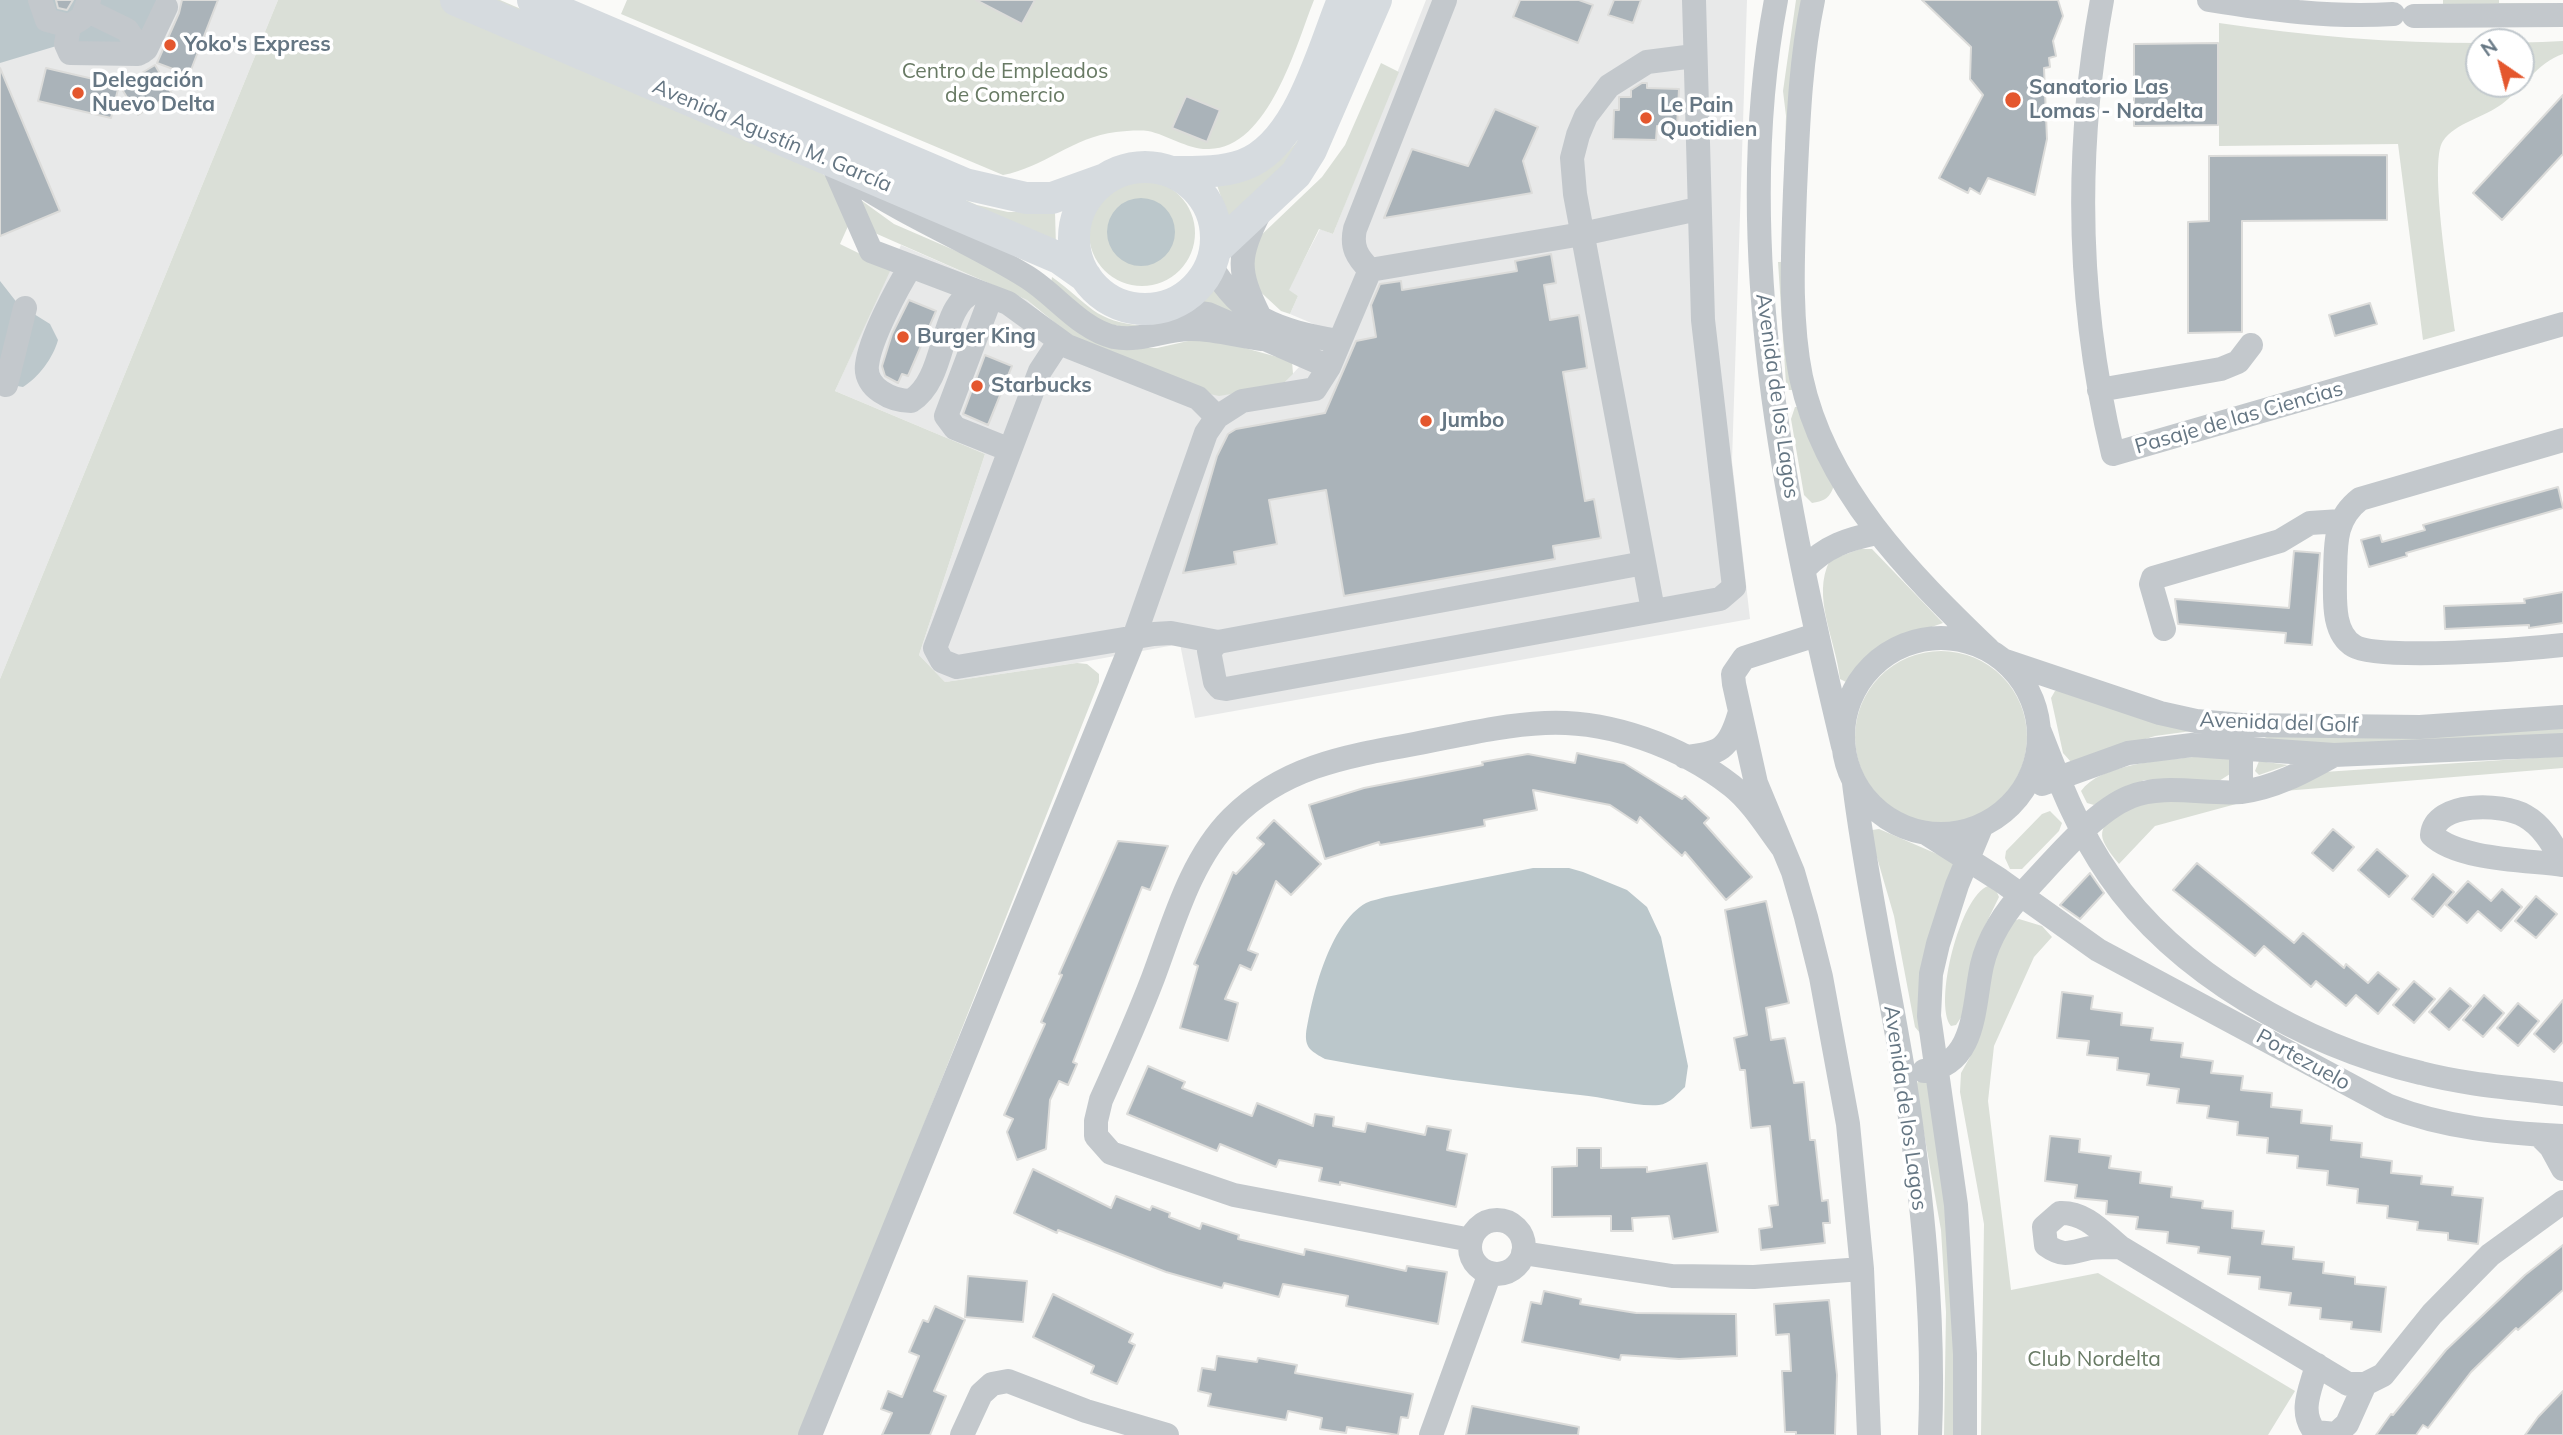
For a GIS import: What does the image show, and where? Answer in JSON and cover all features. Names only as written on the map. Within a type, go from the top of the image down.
[{"type":"main road","name":"Avenida Agustín M. García","points":[[456,0],[823,160],[1059,258],[1086,277]]},
{"type":"main road","name":"Avenida Agustín M. García","points":[[533,0],[965,184],[1026,198],[1052,198],[1105,179]]},
{"type":"main road","points":[[1343,0],[1301,103],[1283,137],[1261,156],[1242,166],[1206,172],[1173,172],[1150,167],[1127,169],[1105,179],[1089,194],[1078,213],[1074,235],[1077,257],[1086,277],[1100,293],[1119,304],[1140,309],[1161,307],[1181,298],[1198,284],[1213,256],[1296,174],[1311,150],[1376,0]]},
{"type":"main road","points":[[1173,172],[1188,181],[1209,208],[1215,224],[1213,256]]},
{"type":"street","points":[[40,0],[47,20],[81,12],[127,30],[142,52]]},
{"type":"street","points":[[1370,270],[1355,252],[1355,229],[1445,0]]},
{"type":"street","points":[[1218,642],[1209,651],[1216,682],[1220,688],[1226,689],[1720,599],[1734,587],[1703,320],[1694,0]]},
{"type":"street","name":"Avenida de los Lagos","points":[[1776,0],[1770,32],[1763,121],[1760,281],[1768,363],[1816,635],[1843,746]]},
{"type":"street","name":"Avenida de los Lagos","points":[[1813,0],[1797,132],[1796,338],[1801,376],[1821,437],[1845,483],[1877,533],[1937,600],[1996,655]]},
{"type":"street","name":"Pasaje de las Ciencias","points":[[2102,0],[2087,95],[2081,214],[2084,280],[2099,390],[2113,454],[2563,324]]},
{"type":"street","points":[[2209,0],[2295,11],[2364,16],[2404,8],[2563,15]]},
{"type":"street","points":[[142,52],[166,7]]},
{"type":"street","points":[[81,12],[66,44],[71,53],[105,55],[142,52]]},
{"type":"street","points":[[1653,610],[1582,234],[1572,158],[1586,116],[1609,86],[1635,68],[1660,59],[1694,55]]},
{"type":"street","points":[[823,160],[871,251],[1008,303],[1059,342],[1198,398],[1217,417]]},
{"type":"street","points":[[823,160],[895,208],[1024,275],[1091,327],[1113,336],[1136,339],[1188,329],[1261,329],[1289,330],[1338,341]]},
{"type":"street","points":[[1261,329],[1240,267],[1248,235],[1264,205]]},
{"type":"street","points":[[1370,270],[1582,234],[1698,209]]},
{"type":"street","points":[[1213,256],[1232,298],[1261,329]]},
{"type":"street","points":[[911,266],[895,290],[867,363],[872,384],[880,392],[904,401],[912,401],[929,385],[956,310],[968,294],[983,294]]},
{"type":"street","points":[[810,1435],[1133,642],[1206,433],[1217,417],[1242,401],[1309,392],[1329,367],[1370,270]]},
{"type":"street","points":[[983,294],[946,416],[955,428],[1010,450]]},
{"type":"street","points":[[1161,307],[1208,314],[1261,329],[1329,367]]},
{"type":"street","points":[[6,385],[25,308]]},
{"type":"street","points":[[1059,342],[1040,371],[936,639],[936,648],[942,661],[957,667],[1133,642],[1171,633],[1218,642],[1644,563]]},
{"type":"street","points":[[2099,390],[2221,369],[2238,362],[2251,345]]},
{"type":"street","points":[[2563,440],[2376,493],[2348,508],[2336,534],[2338,624],[2354,646],[2368,650],[2449,652],[2563,645]]},
{"type":"street","points":[[2164,629],[2151,584],[2153,578],[2280,541],[2309,523],[2342,521]]},
{"type":"street","points":[[1805,568],[1815,558],[1846,539],[1877,533]]},
{"type":"street","points":[[1816,635],[1744,658],[1733,674],[1739,715],[1756,783],[1793,873],[1821,976],[1848,1124],[1862,1269],[1869,1435]]},
{"type":"street","points":[[1942,638],[1966,640],[1996,655],[2030,692],[2040,732],[2038,753],[2022,792],[2005,811],[1982,825],[1955,833],[1926,833],[1897,824],[1873,807],[1854,783],[1843,746],[1844,723],[1850,700],[1861,679],[1877,662],[1897,648],[1919,640],[1942,638]]},
{"type":"street","name":"Avenida del Golf","points":[[1996,655],[2160,713],[2196,721],[2241,736],[2334,755],[2563,745]]},
{"type":"street","points":[[1685,757],[1706,755],[1722,749],[1732,738],[1739,715]]},
{"type":"street","name":"Avenida del Golf","points":[[2022,792],[2128,753],[2241,736],[2563,717]]},
{"type":"street","points":[[1471,1240],[1234,1195],[1111,1153],[1096,1136],[1101,1100],[1193,874],[1230,819],[1283,779],[1338,758],[1546,723],[1614,730],[1685,757],[1732,787],[1751,806],[1782,847]]},
{"type":"street","name":"Portezuelo","points":[[2040,732],[2084,832],[2109,875],[2165,938],[2202,969],[2294,1027],[2367,1058],[2421,1073],[2563,1094]]},
{"type":"street","points":[[2241,736],[2241,792]]},
{"type":"street","points":[[1903,1073],[1938,1069],[1957,1054],[1972,1029],[1982,964],[1992,939],[2021,895],[2116,804],[2132,796],[2153,791],[2241,792],[2282,781],[2334,755]]},
{"type":"street","name":"Avenida de los Lagos","points":[[1854,783],[1865,870],[1903,1073],[1931,1313],[1930,1435]]},
{"type":"street","name":"Avenida de los Lagos","points":[[1965,1435],[1965,1354],[1956,1205],[1929,1016],[1931,974],[1938,944],[1982,825]]},
{"type":"street","name":"Portezuelo","points":[[1926,833],[2021,895],[2098,950],[2389,1106],[2417,1117],[2477,1131],[2551,1135]]},
{"type":"street","points":[[2551,1135],[2563,1169]]},
{"type":"street","points":[[2120,1247],[2348,1384],[2365,1384],[2384,1375],[2432,1314],[2490,1255],[2563,1202]]},
{"type":"street","points":[[1490,1221],[1508,1223],[1521,1235],[1523,1254],[1507,1272],[1490,1273],[1476,1264],[1472,1257],[1471,1240],[1481,1225],[1490,1221]]},
{"type":"street","points":[[1523,1254],[1672,1276],[1754,1277],[1862,1269]]},
{"type":"street","points":[[1431,1435],[1490,1273]]},
{"type":"street","points":[[2317,1365],[2304,1411],[2315,1432],[2336,1433],[2347,1424],[2365,1384]]},
{"type":"street","points":[[962,1435],[981,1394],[992,1384],[1009,1381],[1086,1411],[1167,1435]]},
{"type":"shaded area","points":[[0,0],[278,0],[0,679]]},
{"type":"shaded area","points":[[0,0],[157,1],[143,42],[63,44],[0,63]]},
{"type":"shaded area","points":[[1426,0],[1747,0],[1732,461],[1750,619],[1195,718],[1180,644],[1077,663],[945,682],[919,655],[985,454],[835,391],[901,245],[1027,300],[1076,343],[1285,382],[1300,366],[1316,325],[1290,314],[1298,296],[1288,290],[1320,229],[1333,234]]},
{"type":"shaded area","points":[[1141,198],[1154,201],[1165,208],[1172,219],[1175,232],[1172,245],[1165,256],[1154,263],[1141,266],[1128,263],[1117,256],[1110,245],[1107,232],[1110,219],[1117,208],[1128,201]]},
{"type":"shaded area","points":[[0,281],[18,304],[50,324],[58,340],[45,366],[23,387],[0,383]]},
{"type":"shaded area","points":[[1533,868],[1569,868],[1583,872],[1627,890],[1647,907],[1661,937],[1688,1066],[1685,1087],[1674,1098],[1659,1105],[1640,1105],[1388,1070],[1325,1059],[1311,1050],[1306,1034],[1318,981],[1332,944],[1353,913],[1366,903],[1386,897]]},
{"type":"green space","points":[[278,0],[447,0],[810,165],[830,179],[849,224],[840,244],[891,269],[835,391],[985,454],[919,655],[945,682],[1077,663],[1087,664],[1099,674],[1099,682],[801,1435],[0,1435],[0,679]]},
{"type":"green space","points":[[478,0],[500,0],[977,205],[1008,212],[1055,212],[1056,247]]},
{"type":"green space","name":"Centro de Empleados de Comercio","points":[[627,0],[1314,0],[1277,91],[1248,132],[1230,144],[1201,149],[1148,131],[1116,132],[1086,140],[1031,166],[1003,175],[621,14]]},
{"type":"green space","points":[[1796,0],[1805,0],[1784,182],[1786,116],[1783,91]]},
{"type":"green space","points":[[2443,0],[2499,0],[2499,3],[2563,3],[2443,11]]},
{"type":"green space","points":[[2219,23],[2347,38],[2465,43],[2465,98],[2510,98],[2495,109],[2455,129],[2443,141],[2439,154],[2439,202],[2455,331],[2423,340],[2398,144],[2219,146]]},
{"type":"green space","points":[[2563,41],[2563,54],[2545,63],[2535,73],[2535,42]]},
{"type":"green space","points":[[1381,63],[1399,72],[1333,234],[1319,229],[1289,290],[1298,296],[1290,314],[1281,311],[1253,285],[1254,242],[1322,177],[1345,145]]},
{"type":"green space","points":[[1301,136],[1296,156],[1228,218],[1217,185],[1264,168],[1284,155]]},
{"type":"green space","points":[[1142,180],[1162,184],[1179,196],[1191,213],[1195,233],[1191,253],[1179,270],[1162,282],[1142,286],[1122,282],[1105,270],[1093,253],[1089,233],[1093,213],[1105,196],[1122,184]]},
{"type":"green space","points":[[858,198],[894,224],[1000,270],[1122,348],[1157,348],[1197,339],[1212,339],[1292,361],[1293,374],[1285,382],[1219,396],[1091,352],[1027,300],[868,230]]},
{"type":"green space","points":[[1778,262],[1783,262],[1795,390],[1789,390],[1786,384]]},
{"type":"green space","points":[[1052,277],[1103,316],[1145,326],[1145,331],[1098,322],[1051,284]]},
{"type":"green space","points":[[1212,284],[1242,315],[1193,300]]},
{"type":"green space","points":[[1795,407],[1800,407],[1835,482],[1828,497],[1817,502],[1812,503],[1804,495],[1791,419]]},
{"type":"green space","points":[[1860,549],[1872,549],[1943,623],[1894,640],[1872,655],[1852,680],[1846,682],[1840,679],[1826,619],[1823,589],[1830,560]]},
{"type":"green space","points":[[1941,651],[1974,658],[1989,665],[2002,676],[2013,689],[2020,704],[2027,737],[2020,770],[2013,785],[2002,798],[1989,809],[1974,816],[1941,823],[1908,816],[1893,809],[1880,798],[1869,785],[1862,770],[1855,737],[1862,704],[1869,689],[1880,676],[1893,665],[1908,658]]},
{"type":"green space","points":[[2055,691],[2192,731],[2155,736],[2071,762],[2063,753],[2051,698]]},
{"type":"green space","points":[[2563,724],[2563,735],[2406,744],[2315,745],[2282,742],[2263,736]]},
{"type":"green space","points":[[2563,756],[2563,768],[2284,791],[2155,826],[2119,864],[2103,839],[2102,832],[2108,820],[2123,804],[2324,772]]},
{"type":"green space","points":[[2194,757],[2231,758],[2230,774],[2219,781],[2144,780],[2094,805],[2087,803],[2081,791],[2090,782],[2117,769]]},
{"type":"green space","points":[[2259,761],[2288,765],[2259,775],[2255,771]]},
{"type":"green space","points":[[2050,811],[2062,823],[2059,831],[2022,869],[2010,869],[2005,858],[2006,851],[2042,814]]},
{"type":"green space","points":[[1879,829],[1958,863],[1920,1033],[1915,1027],[1894,916],[1871,837],[1872,830]]},
{"type":"green space","points":[[1988,886],[1996,890],[1999,897],[1979,938],[1964,1013],[1956,1025],[1951,1026],[1946,1014],[1945,996],[1952,951],[1968,909],[1978,894]]},
{"type":"green space","name":"Club Nordelta","points":[[2019,919],[2042,926],[2052,937],[2034,957],[1994,1046],[1988,1101],[2011,1290],[2098,1273],[2295,1391],[2268,1435],[1981,1435],[1984,1224],[1960,1092],[1961,1073],[1970,1057],[1984,977],[2007,924]]},
{"type":"green space","points":[[1928,1078],[1951,1227],[1959,1435],[1944,1435],[1946,1312],[1941,1230],[1916,1088],[1918,1080]]},
{"type":"building","points":[[56,0],[73,0],[67,10],[58,8]]},
{"type":"building","points":[[182,0],[218,0],[189,75],[157,63]]},
{"type":"building","points":[[976,0],[1035,0],[1022,24]]},
{"type":"building","points":[[1520,0],[1579,0],[1593,5],[1578,43],[1513,17]]},
{"type":"building","points":[[1614,0],[1641,0],[1633,23],[1608,15]]},
{"type":"building","name":"Sanatorio Las Lomas - Nordelta","points":[[1922,0],[2058,0],[2063,16],[2053,41],[2056,56],[2049,58],[2050,67],[2044,68],[2047,139],[2035,195],[1988,178],[1980,194],[1970,188],[1968,193],[1939,178],[1983,95],[1970,79],[1971,47]]},
{"type":"building","points":[[2218,43],[2218,125],[2134,126],[2134,44]]},
{"type":"building","points":[[155,65],[172,94],[138,115],[120,86]]},
{"type":"building","points":[[0,68],[60,211],[0,236]]},
{"type":"building","name":"Delegación Nuevo Delta","points":[[46,68],[119,85],[111,118],[38,101]]},
{"type":"building","name":"Le Pain Quotidien","points":[[1647,83],[1647,88],[1679,89],[1677,127],[1657,126],[1656,140],[1613,139],[1614,110],[1619,110],[1619,97],[1631,97],[1631,90]]},
{"type":"building","points":[[2563,95],[2563,154],[2502,220],[2473,193]]},
{"type":"building","points":[[1186,96],[1220,110],[1207,142],[1172,128]]},
{"type":"building","points":[[1495,109],[1538,127],[1523,161],[1532,193],[1384,218],[1412,149],[1468,166]]},
{"type":"building","points":[[2387,155],[2387,220],[2242,221],[2242,332],[2188,333],[2188,222],[2209,221],[2209,156]]},
{"type":"building","name":"Jumbo","points":[[1551,254],[1556,283],[1544,285],[1550,320],[1579,315],[1587,368],[1563,372],[1585,501],[1594,499],[1601,538],[1553,546],[1555,559],[1344,596],[1326,490],[1269,500],[1277,544],[1234,552],[1236,564],[1183,573],[1217,456],[1228,434],[1236,429],[1325,413],[1356,341],[1376,337],[1371,305],[1380,284],[1401,281],[1402,290],[1517,271],[1515,261]]},
{"type":"building","name":"Burger King","points":[[909,300],[936,311],[908,376],[902,374],[898,383],[885,376],[882,366],[892,334]]},
{"type":"building","points":[[2370,303],[2377,324],[2335,336],[2329,315]]},
{"type":"building","points":[[985,355],[1012,366],[988,425],[963,414]]},
{"type":"building","points":[[2558,487],[2563,508],[2406,553],[2407,556],[2369,567],[2361,540],[2380,535],[2382,542],[2425,530],[2423,525]]},
{"type":"building","points":[[2294,551],[2320,553],[2312,645],[2285,643],[2286,633],[2178,624],[2175,599],[2289,608]]},
{"type":"building","points":[[2563,592],[2563,623],[2529,628],[2529,625],[2445,629],[2444,606],[2525,603],[2524,599]]},
{"type":"building","points":[[1577,753],[1624,763],[1682,799],[1685,796],[1709,818],[1704,823],[1752,877],[1726,900],[1685,852],[1682,856],[1640,817],[1637,823],[1610,805],[1533,790],[1537,810],[1484,820],[1485,826],[1380,845],[1379,842],[1325,859],[1309,805],[1364,788],[1528,754],[1575,763]]},
{"type":"building","points":[[1274,820],[1321,864],[1291,895],[1276,881],[1248,950],[1258,954],[1251,970],[1240,965],[1225,999],[1238,1003],[1228,1041],[1180,1028],[1198,966],[1194,964],[1233,872],[1236,874],[1264,844],[1257,838]]},
{"type":"building","points":[[2333,829],[2354,847],[2333,871],[2312,853]]},
{"type":"building","points":[[1118,841],[1168,846],[1150,890],[1142,887],[1073,1062],[1077,1064],[1068,1085],[1059,1081],[1050,1100],[1046,1149],[1017,1160],[1007,1132],[1013,1119],[1004,1115],[1045,1024],[1041,1022],[1062,975],[1059,974]]},
{"type":"building","points":[[2377,849],[2408,876],[2389,897],[2358,870]]},
{"type":"building","points":[[2197,863],[2294,943],[2303,933],[2344,968],[2346,964],[2368,983],[2378,972],[2399,989],[2378,1014],[2356,995],[2346,1006],[2316,981],[2311,987],[2264,946],[2255,956],[2173,890]]},
{"type":"building","points":[[2090,873],[2104,893],[2080,919],[2060,905]]},
{"type":"building","points":[[2433,874],[2454,892],[2433,917],[2412,899]]},
{"type":"building","points":[[2468,881],[2491,901],[2502,889],[2522,907],[2501,931],[2478,911],[2467,923],[2446,905]]},
{"type":"building","points":[[2536,896],[2557,914],[2536,938],[2515,921]]},
{"type":"building","points":[[1766,901],[1789,1003],[1766,1008],[1771,1040],[1785,1038],[1794,1083],[1804,1082],[1810,1140],[1815,1140],[1822,1201],[1828,1200],[1830,1223],[1823,1223],[1825,1243],[1761,1250],[1759,1229],[1772,1227],[1769,1206],[1778,1205],[1770,1126],[1751,1128],[1745,1070],[1740,1070],[1734,1038],[1747,1035],[1725,910]]},
{"type":"building","points":[[2414,981],[2435,999],[2414,1023],[2393,1005]]},
{"type":"building","points":[[2450,988],[2471,1006],[2449,1030],[2429,1012]]},
{"type":"building","points":[[2062,992],[2093,996],[2091,1009],[2122,1013],[2121,1025],[2153,1028],[2151,1040],[2183,1043],[2181,1057],[2213,1061],[2211,1073],[2243,1076],[2241,1090],[2272,1093],[2271,1107],[2302,1110],[2301,1123],[2332,1126],[2331,1140],[2362,1143],[2361,1157],[2392,1161],[2391,1173],[2422,1176],[2421,1184],[2453,1187],[2452,1195],[2483,1198],[2478,1244],[2448,1240],[2448,1233],[2417,1230],[2418,1222],[2387,1218],[2388,1206],[2357,1203],[2358,1189],[2327,1185],[2328,1171],[2297,1168],[2298,1156],[2267,1153],[2268,1138],[2237,1135],[2238,1122],[2207,1118],[2209,1106],[2177,1103],[2179,1089],[2147,1085],[2149,1074],[2117,1070],[2118,1058],[2087,1055],[2089,1041],[2057,1038]]},
{"type":"building","points":[[2484,995],[2504,1013],[2483,1037],[2463,1020]]},
{"type":"building","points":[[2563,1000],[2563,1042],[2554,1052],[2534,1034]]},
{"type":"building","points":[[2518,1003],[2539,1021],[2518,1046],[2497,1028]]},
{"type":"building","points":[[1148,1066],[1185,1082],[1182,1088],[1252,1116],[1257,1103],[1313,1126],[1315,1114],[1334,1117],[1333,1126],[1365,1132],[1367,1123],[1425,1135],[1427,1126],[1451,1130],[1447,1150],[1467,1154],[1456,1207],[1340,1182],[1340,1185],[1319,1181],[1322,1168],[1279,1160],[1276,1167],[1220,1144],[1217,1151],[1127,1114]]},
{"type":"building","points":[[2050,1136],[2080,1139],[2079,1152],[2111,1156],[2109,1168],[2141,1172],[2140,1183],[2172,1187],[2171,1197],[2203,1201],[2202,1208],[2233,1211],[2232,1228],[2264,1231],[2262,1244],[2294,1247],[2293,1259],[2324,1262],[2323,1273],[2355,1277],[2355,1284],[2386,1287],[2381,1332],[2351,1329],[2352,1322],[2320,1319],[2321,1308],[2289,1305],[2291,1293],[2259,1289],[2260,1277],[2228,1274],[2230,1257],[2198,1253],[2199,1247],[2167,1243],[2168,1232],[2136,1229],[2138,1217],[2106,1214],[2107,1201],[2075,1198],[2077,1185],[2045,1181]]},
{"type":"building","points":[[1577,1148],[1601,1148],[1601,1168],[1647,1167],[1647,1172],[1707,1163],[1718,1232],[1673,1239],[1669,1216],[1632,1218],[1633,1231],[1611,1231],[1611,1216],[1552,1217],[1552,1167],[1577,1166]]},
{"type":"building","points":[[1033,1169],[1111,1208],[1116,1196],[1150,1210],[1152,1206],[1170,1213],[1169,1217],[1200,1229],[1202,1223],[1239,1235],[1238,1239],[1304,1255],[1305,1249],[1406,1271],[1407,1266],[1447,1272],[1438,1324],[1346,1306],[1348,1296],[1283,1284],[1279,1297],[1224,1283],[1222,1288],[1166,1272],[1058,1230],[1057,1233],[1014,1213]]},
{"type":"building","points":[[2563,1245],[2563,1290],[2518,1330],[2516,1328],[2471,1372],[2428,1428],[2423,1425],[2416,1435],[2376,1435],[2446,1350],[2525,1275]]},
{"type":"building","points":[[968,1276],[1027,1281],[1023,1322],[965,1317]]},
{"type":"building","points":[[1544,1291],[1581,1299],[1580,1304],[1636,1313],[1736,1314],[1737,1356],[1679,1359],[1621,1355],[1620,1360],[1522,1342],[1531,1302],[1541,1304]]},
{"type":"building","points":[[1053,1294],[1133,1334],[1129,1342],[1135,1345],[1117,1384],[1091,1373],[1094,1366],[1033,1337]]},
{"type":"building","points":[[1829,1300],[1837,1375],[1835,1435],[1796,1435],[1796,1432],[1785,1432],[1782,1371],[1791,1371],[1789,1334],[1776,1335],[1774,1304]]},
{"type":"building","points":[[935,1306],[965,1320],[934,1391],[946,1396],[930,1435],[882,1435],[892,1413],[881,1409],[888,1391],[902,1397],[919,1356],[909,1352],[923,1320],[928,1322]]},
{"type":"building","points":[[1217,1356],[1257,1362],[1258,1358],[1297,1365],[1295,1373],[1413,1394],[1408,1418],[1401,1417],[1398,1435],[1347,1427],[1346,1433],[1320,1429],[1322,1418],[1288,1411],[1286,1420],[1208,1406],[1211,1394],[1198,1391],[1202,1368],[1215,1370]]},
{"type":"building","points":[[2563,1391],[2563,1435],[2525,1435],[2538,1417]]},
{"type":"building","points":[[1472,1406],[1579,1427],[1578,1435],[1466,1435]]},
{"type":"place","name":"Yoko's Express","points":[[170,45]]},
{"type":"place","name":"Delegación Nuevo Delta","points":[[78,93]]},
{"type":"place","name":"Sanatorio Las Lomas - Nordelta","points":[[2013,100]]},
{"type":"place","name":"Le Pain Quotidien","points":[[1646,118]]},
{"type":"place","name":"Burger King","points":[[903,337]]},
{"type":"place","name":"Starbucks","points":[[977,386]]},
{"type":"place","name":"Jumbo","points":[[1426,421]]}]
